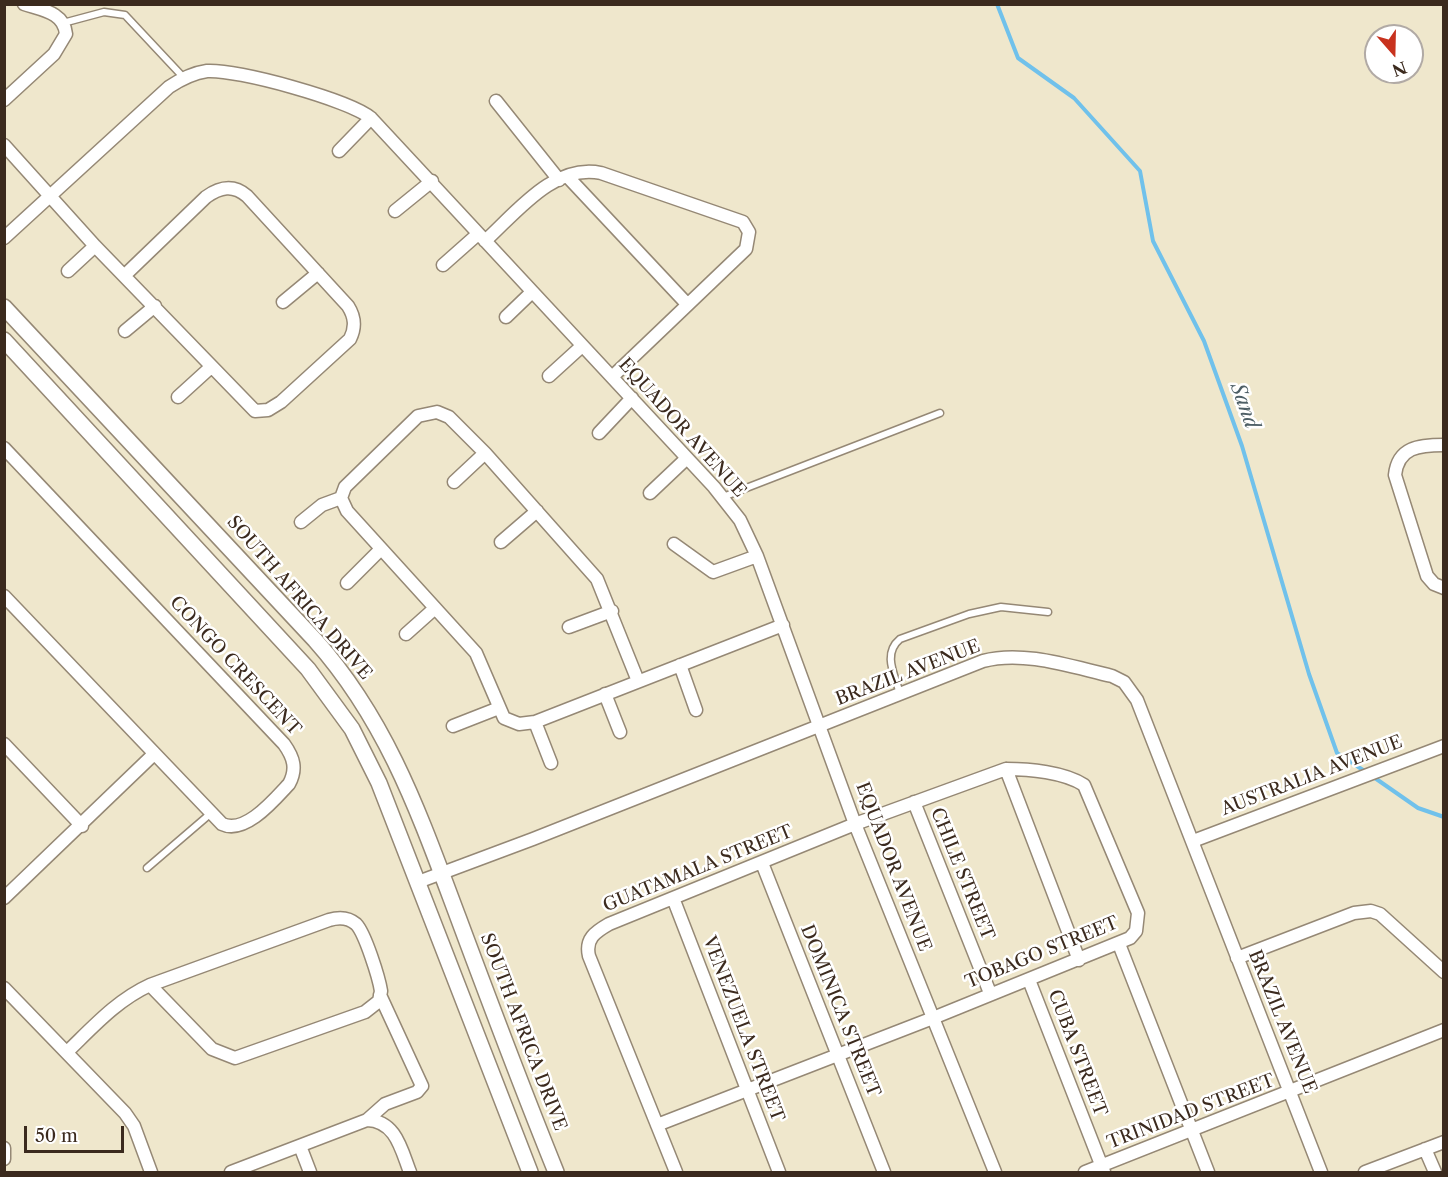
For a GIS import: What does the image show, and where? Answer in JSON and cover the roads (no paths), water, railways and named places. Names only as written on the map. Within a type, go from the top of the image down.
[{"type":"street","points":[[4,100],[61,46],[66,34],[63,23],[54,13],[24,4]]},
{"type":"street","name":"EQUADOR AVENUE","points":[[187,76],[207,71],[231,73],[351,106],[371,118],[723,497],[744,528],[757,556],[855,824],[995,1173]]},
{"type":"street","points":[[4,238],[170,87],[187,76]]},
{"type":"street","points":[[496,101],[563,178],[687,304]]},
{"type":"street","points":[[339,151],[371,118]]},
{"type":"street","points":[[5,147],[52,196],[95,246],[255,411],[268,410],[281,402],[353,333],[354,318],[351,311],[247,196],[228,188],[218,190],[206,197],[124,275]]},
{"type":"street","points":[[443,266],[539,192],[563,178],[590,172],[602,173],[743,222],[749,232],[746,249],[612,376]]},
{"type":"street","points":[[395,211],[432,182]]},
{"type":"street","points":[[68,271],[95,246]]},
{"type":"street","points":[[283,302],[318,273]]},
{"type":"street","points":[[506,317],[532,292]]},
{"type":"street","points":[[125,331],[154,306]]},
{"type":"street","name":"SOUTH AFRICA DRIVE","points":[[4,307],[339,667],[387,741],[420,814],[556,1173]]},
{"type":"street","points":[[4,340],[327,691],[352,729],[368,759],[418,882],[530,1173]]},
{"type":"street","points":[[549,376],[582,346]]},
{"type":"street","points":[[178,397],[212,367]]},
{"type":"street","points":[[599,433],[632,398]]},
{"type":"street","points":[[638,681],[612,611],[593,573],[485,453],[449,417],[437,412],[424,413],[412,420],[354,475],[345,487],[341,498],[352,519],[476,654],[504,718],[511,722],[519,724],[535,722],[783,625]]},
{"type":"street","points":[[1443,445],[1418,446],[1407,450],[1399,460],[1395,476],[1427,576],[1434,584],[1443,588]]},
{"type":"street","name":"CONGO CRESCENT","points":[[4,448],[289,751],[294,768],[289,784],[248,822],[231,827],[210,814],[4,596]]},
{"type":"street","points":[[454,482],[485,453]]},
{"type":"street","points":[[650,493],[687,458]]},
{"type":"street","points":[[301,522],[322,505],[341,498]]},
{"type":"street","points":[[501,542],[537,511]]},
{"type":"street","points":[[674,544],[713,572],[757,556]]},
{"type":"street","points":[[347,583],[380,550]]},
{"type":"street","points":[[406,634],[434,609]]},
{"type":"street","points":[[569,627],[612,611]]},
{"type":"street","name":"BRAZIL AVENUE","points":[[418,882],[973,665],[1002,657],[1018,657],[1119,678],[1137,700],[1321,1173]]},
{"type":"street","points":[[680,665],[696,710]]},
{"type":"street","points":[[605,694],[620,732]]},
{"type":"street","points":[[453,726],[499,708]]},
{"type":"street","points":[[535,722],[551,763]]},
{"type":"street","points":[[4,744],[82,826]]},
{"type":"street","name":"AUSTRALIA AVENUE","points":[[1193,841],[1443,746]]},
{"type":"street","points":[[5,895],[82,826],[154,754]]},
{"type":"street","points":[[1005,769],[1078,960]]},
{"type":"street","name":"TOBAGO STREET","points":[[657,1125],[1119,944],[1136,931],[1138,913],[1089,794],[1076,780],[1022,769],[1005,769],[855,824]]},
{"type":"street","name":"CHILE STREET","points":[[914,802],[990,993]]},
{"type":"street","name":"GUATAMALA STREET","points":[[676,1173],[589,956],[588,944],[591,937],[609,924],[855,824]]},
{"type":"street","name":"DOMINICA STREET","points":[[762,863],[884,1173]]},
{"type":"street","name":"VENEZUELA STREET","points":[[673,898],[779,1173]]},
{"type":"street","points":[[1237,958],[1354,913],[1371,911],[1390,922],[1443,972]]},
{"type":"street","points":[[67,1052],[123,999],[150,985],[329,920],[343,918],[353,922],[360,929],[380,987],[380,995],[376,1005],[365,1012],[235,1058],[212,1049],[150,985]]},
{"type":"street","points":[[1119,944],[1208,1173]]},
{"type":"street","name":"CUBA STREET","points":[[1029,980],[1103,1169]]},
{"type":"street","points":[[4,988],[129,1118],[151,1173]]},
{"type":"street","points":[[231,1173],[367,1120],[385,1104],[417,1092],[422,1086],[380,995]]},
{"type":"street","name":"TRINIDAD STREET","points":[[1084,1173],[1103,1169],[1191,1130],[1443,1030]]},
{"type":"street","points":[[367,1120],[385,1124],[393,1131],[410,1173]]},
{"type":"street","points":[[1365,1173],[1443,1142]]},
{"type":"street","points":[[300,1146],[310,1173]]},
{"type":"street","points":[[4,1148],[4,1160]]},
{"type":"street","points":[[1425,1149],[1435,1173]]},
{"type":"lane","points":[[63,23],[104,12],[124,15],[187,76]]},
{"type":"lane","points":[[723,497],[940,413]]},
{"type":"lane","points":[[900,694],[889,654],[892,645],[900,639],[969,615],[1001,607],[1048,612]]},
{"type":"lane","points":[[147,868],[210,814]]},
{"type":"waterway","name":"Sand","points":[[997,4],[1018,58],[1074,98],[1140,171],[1153,241],[1204,341],[1242,446],[1309,674],[1337,753],[1366,772]]},
{"type":"waterway","name":"Sand","points":[[1372,776],[1418,808],[1444,817]]}]
